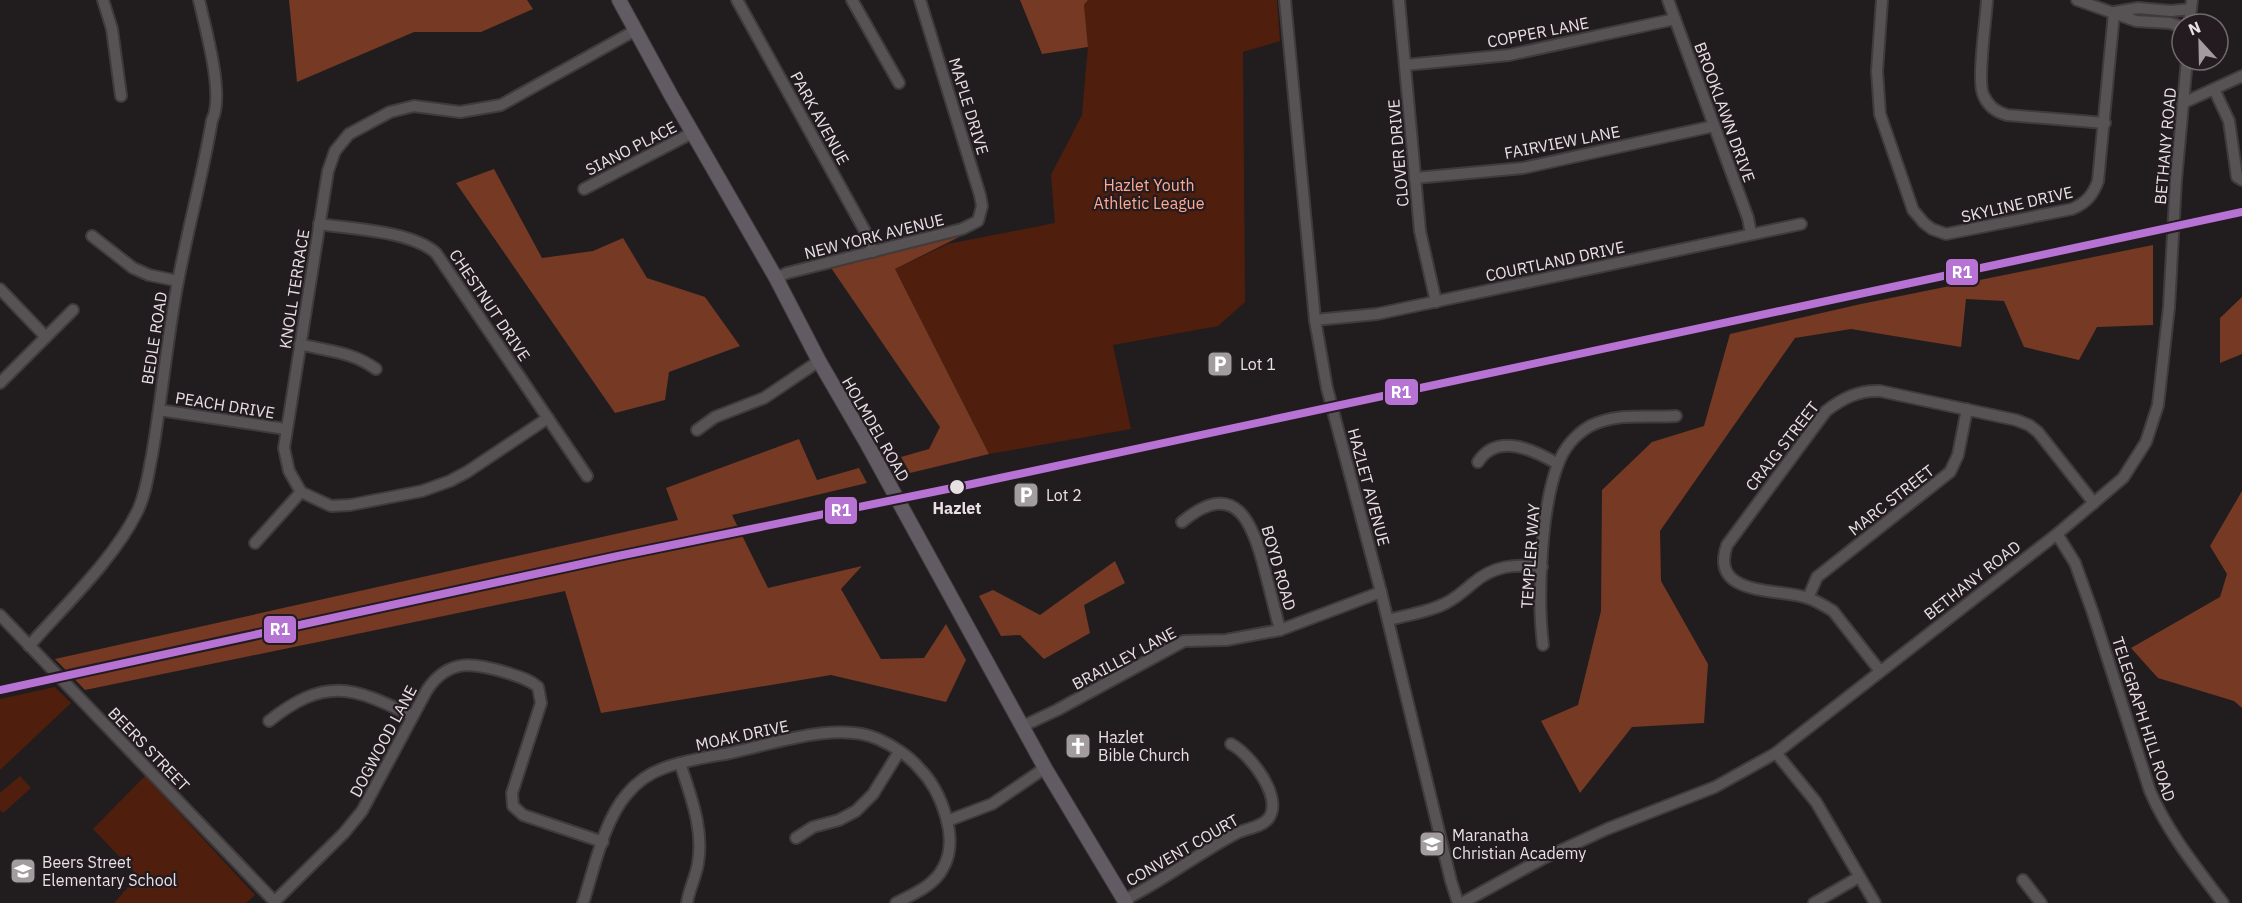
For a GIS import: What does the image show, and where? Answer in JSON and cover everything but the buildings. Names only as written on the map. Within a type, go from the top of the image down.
[{"type":"main road","name":"HOLMDEL ROAD","points":[[620,0],[692,133],[776,278],[819,361],[1045,768],[1125,902]]},
{"type":"street","points":[[103,0],[112,29],[121,96]]},
{"type":"street","name":"BEDLE ROAD","points":[[30,646],[108,554],[138,510],[145,490],[178,281],[206,158],[215,105],[213,62],[199,0]]},
{"type":"street","name":"PARK AVENUE","points":[[738,0],[867,233],[873,252]]},
{"type":"street","points":[[852,0],[899,83]]},
{"type":"street","name":"MAPLE DRIVE","points":[[920,0],[980,195],[982,206],[978,221]]},
{"type":"street","name":"HAZLET AVENUE","points":[[1285,0],[1315,320],[1327,388],[1388,620],[1450,881],[1460,903]]},
{"type":"street","name":"CLOVER DRIVE","points":[[1399,0],[1420,231],[1436,302]]},
{"type":"street","name":"BROOKLAWN DRIVE","points":[[1668,0],[1748,218],[1751,234]]},
{"type":"street","name":"SKYLINE DRIVE","points":[[1882,0],[1877,79],[1880,114],[1913,210],[1918,218],[1932,229],[1940,233],[1955,234],[2072,209],[2084,203],[2092,195],[2098,182],[2114,13]]},
{"type":"street","points":[[1987,0],[1981,86],[1988,104],[2007,115],[2105,123]]},
{"type":"street","points":[[2077,0],[2136,21],[2170,25]]},
{"type":"street","points":[[2114,13],[2138,8],[2171,11],[2192,5]]},
{"type":"street","name":"COPPER LANE","points":[[1405,64],[1509,55],[1676,19]]},
{"type":"street","name":"KNOLL TERRACE","points":[[301,492],[285,461],[286,429],[331,159],[341,142],[357,129],[390,112],[406,107],[423,106],[460,112],[501,105],[636,30]]},
{"type":"street","name":"BETHANY ROAD","points":[[1460,903],[1542,859],[1607,829],[1715,787],[1776,753],[2057,534],[2115,486],[2131,468],[2146,442],[2158,405],[2169,307],[2186,72]]},
{"type":"street","points":[[2183,103],[2242,76]]},
{"type":"street","points":[[2214,89],[2229,121],[2237,177],[2242,180]]},
{"type":"street","name":"FAIRVIEW LANE","points":[[1415,178],[1523,168],[1714,126]]},
{"type":"street","name":"SIANO PLACE","points":[[584,189],[692,133]]},
{"type":"street","name":"NEW YORK AVENUE","points":[[776,278],[787,273],[962,229],[978,221]]},
{"type":"street","name":"CHESTNUT DRIVE","points":[[320,224],[407,238],[424,244],[436,253],[587,476]]},
{"type":"street","name":"COURTLAND DRIVE","points":[[1315,320],[1377,314],[1801,224]]},
{"type":"street","points":[[92,236],[133,268],[149,275],[178,281]]},
{"type":"street","points":[[0,289],[46,337]]},
{"type":"street","points":[[0,383],[74,310]]},
{"type":"street","points":[[300,344],[351,355],[376,369]]},
{"type":"street","points":[[697,430],[715,417],[764,398],[819,361]]},
{"type":"street","name":"CRAIG STREET","points":[[1880,671],[1833,611],[1808,598],[1743,586],[1735,582],[1726,571],[1724,554],[1726,545],[1821,416],[1838,401],[1857,393],[1886,392],[2016,420],[2038,432],[2094,503]]},
{"type":"street","name":"MARC STREET","points":[[1808,598],[1817,577],[1950,472],[1958,455],[1967,409]]},
{"type":"street","name":"PEACH DRIVE","points":[[159,410],[286,429]]},
{"type":"street","name":"TEMPLER WAY","points":[[1543,645],[1540,624],[1542,567],[1547,510],[1558,464],[1573,440],[1594,424],[1631,416],[1676,416]]},
{"type":"street","points":[[255,543],[301,492],[317,501],[337,507],[435,487],[467,472],[548,418]]},
{"type":"street","points":[[1478,462],[1493,448],[1510,445],[1532,450],[1558,464]]},
{"type":"street","name":"BOYD ROAD","points":[[1182,522],[1199,508],[1212,505],[1225,505],[1244,515],[1256,535],[1280,630]]},
{"type":"street","name":"TELEGRAPH HILL ROAD","points":[[2057,534],[2075,563],[2158,810],[2175,838],[2223,903]]},
{"type":"street","points":[[1388,620],[1444,604],[1457,597],[1482,575],[1495,569],[1513,565],[1542,567]]},
{"type":"street","name":"BRAILLEY LANE","points":[[1023,726],[1184,641],[1226,640],[1280,630],[1381,592]]},
{"type":"street","name":"BEERS STREET","points":[[0,615],[275,902]]},
{"type":"street","name":"DOGWOOD LANE","points":[[275,902],[344,833],[362,811],[429,686],[444,672],[457,666],[482,665],[532,682],[539,690],[541,703],[512,793],[513,806],[523,816],[603,842]]},
{"type":"street","points":[[269,721],[291,704],[307,696],[336,691],[370,696],[412,716]]},
{"type":"street","name":"MOAK DRIVE","points":[[583,903],[613,815],[633,786],[654,772],[680,763],[834,733],[854,733],[877,739],[899,752],[919,768],[930,781],[947,821],[951,842],[944,867],[930,884],[896,903]]},
{"type":"street","name":"CONVENT COURT","points":[[1125,902],[1234,834],[1262,824],[1268,819],[1273,808],[1272,796],[1249,757],[1231,744]]},
{"type":"street","points":[[796,838],[813,826],[839,820],[856,811],[873,794],[899,752]]},
{"type":"street","points":[[1776,753],[1816,802],[1875,903]]},
{"type":"street","points":[[680,763],[697,816],[700,836],[698,866],[687,903]]},
{"type":"street","points":[[947,821],[992,804],[1045,768]]},
{"type":"street","points":[[1814,903],[1859,877]]},
{"type":"street","points":[[2024,880],[2041,903]]},
{"type":"green space","name":"Hazlet Youth Athletic League","points":[[1088,0],[1277,0],[1280,41],[1243,52],[1245,302],[1218,326],[1113,345],[1131,429],[989,454],[895,269],[948,244],[1055,223],[1051,175],[1082,115],[1088,47],[1084,5]]},
{"type":"green space","points":[[55,687],[71,703],[0,770],[0,699]]},
{"type":"green space","points":[[20,776],[31,788],[3,813],[0,810],[0,793]]},
{"type":"green space","points":[[145,776],[255,895],[246,903],[114,903],[138,876],[93,829]]},
{"type":"shaded area","points":[[289,0],[527,0],[533,9],[481,32],[414,32],[297,82]]},
{"type":"shaded area","points":[[1020,0],[1088,0],[1084,5],[1088,47],[1042,54]]},
{"type":"shaded area","points":[[494,169],[542,258],[593,251],[623,238],[647,278],[705,297],[740,346],[669,372],[665,400],[615,413],[456,183]]},
{"type":"shaded area","points":[[981,226],[895,269],[989,454],[910,473],[901,457],[929,449],[940,427],[827,262]]},
{"type":"shaded area","points":[[2153,245],[2153,325],[2097,327],[2079,360],[2024,347],[2004,301],[1966,299],[1961,347],[1851,329],[1795,338],[1660,531],[1661,581],[1708,664],[1704,723],[1632,727],[1580,793],[1541,721],[1578,705],[1601,611],[1602,490],[1652,442],[1704,426],[1730,334],[1861,304]]},
{"type":"shaded area","points":[[2242,297],[2242,354],[2220,363],[2220,318]]},
{"type":"shaded area","points":[[799,439],[817,480],[859,468],[867,483],[732,515],[768,588],[862,566],[841,589],[881,659],[924,658],[946,624],[966,660],[946,702],[831,675],[601,713],[565,591],[85,690],[55,659],[678,520],[666,488]]},
{"type":"shaded area","points":[[2242,491],[2242,708],[2234,701],[2158,678],[2131,648],[2220,597],[2227,574],[2210,546]]},
{"type":"shaded area","points":[[1115,561],[1125,583],[1084,605],[1090,633],[1044,659],[1020,635],[1001,636],[979,596],[993,590],[1040,615]]},
{"type":"transit line","name":"R1","points":[[0,690],[618,556],[972,484],[2242,212]]},
{"type":"place","name":"Lot 1","points":[[1220,364]]},
{"type":"place","name":"Hazlet","points":[[957,487]]},
{"type":"place","name":"Lot 2","points":[[1026,495]]},
{"type":"place","name":"Hazlet Bible Church","points":[[1078,746]]},
{"type":"place","name":"Maranatha Christian Academy","points":[[1432,844]]},
{"type":"place","name":"Beers Street Elementary School","points":[[23,871]]}]
